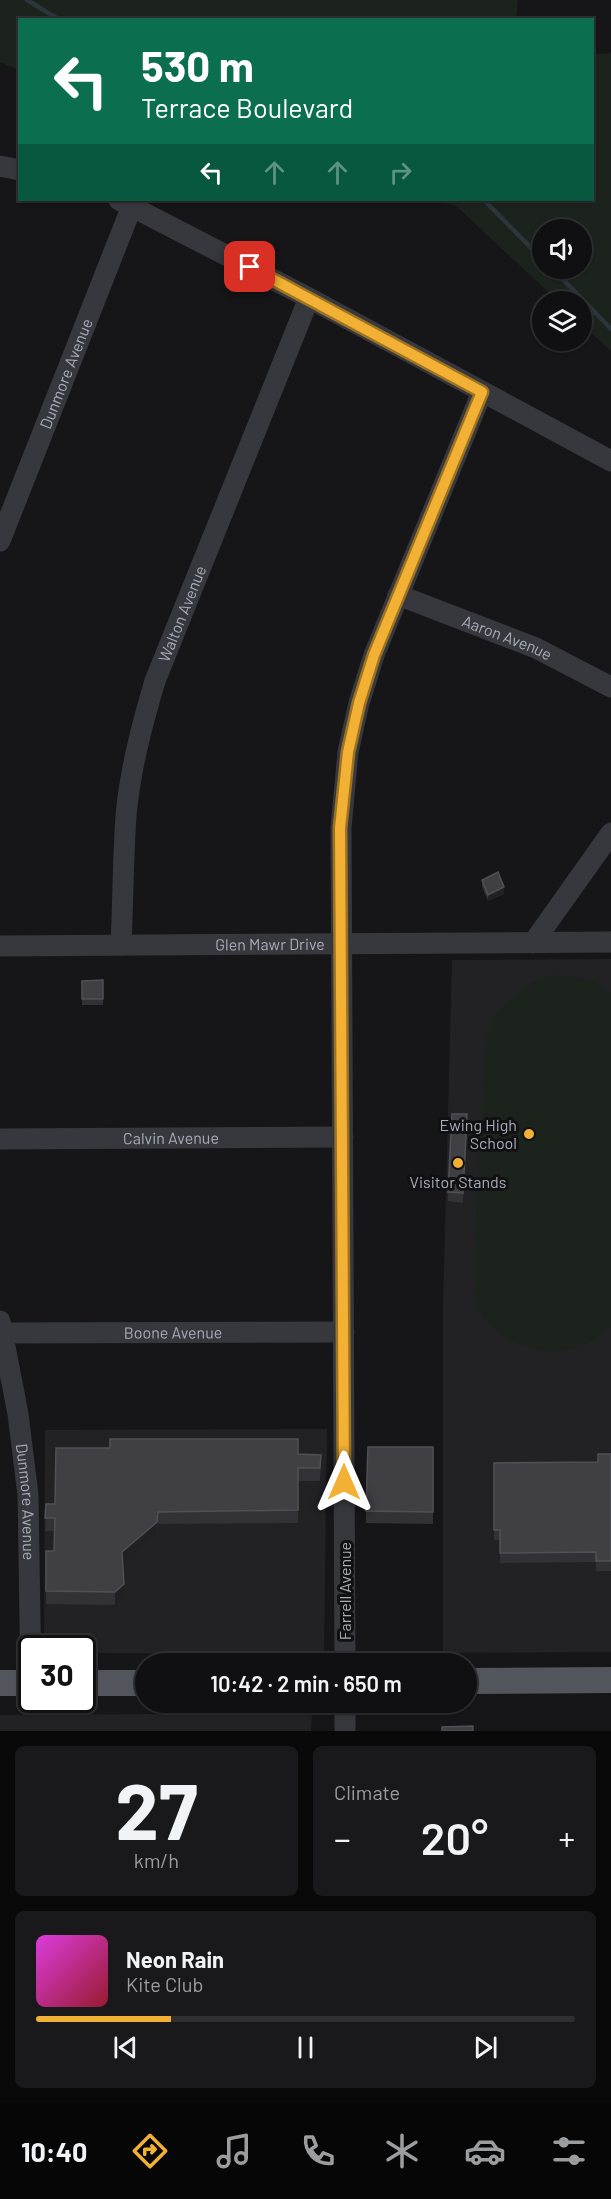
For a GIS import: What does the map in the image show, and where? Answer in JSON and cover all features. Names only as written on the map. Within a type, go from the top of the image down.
[{"type":"main road","points":[[477,1681],[611,1680]]},
{"type":"main road","points":[[0,1683],[18,1683]]},
{"type":"main road","points":[[96,1683],[135,1683]]},
{"type":"street","points":[[0,166],[18,170]]},
{"type":"street","points":[[125,203],[309,298],[611,461]]},
{"type":"street","name":"Dunmore Avenue","points":[[0,541],[125,203]]},
{"type":"street","name":"Walton Avenue","points":[[121,945],[126,815],[134,760],[155,681],[309,298]]},
{"type":"street","name":"Farrell Avenue","points":[[345,1653],[340,828],[348,752],[359,703],[374,655],[482,392]]},
{"type":"street","name":"Aaron Avenue","points":[[398,596],[536,648],[611,687]]},
{"type":"street","points":[[533,943],[611,832]]},
{"type":"street","name":"Glen Mawr Drive","points":[[0,946],[611,942]]},
{"type":"street","name":"Calvin Avenue","points":[[0,1139],[343,1137]]},
{"type":"street","name":"Dunmore Avenue","points":[[1,1327],[18,1414],[28,1495],[30,1635]]},
{"type":"street","name":"Boone Avenue","points":[[1,1327],[344,1332]]},
{"type":"street","points":[[345,1713],[345,1731]]},
{"type":"shaded area","points":[[0,0],[518,0],[516,18],[18,18],[18,70],[0,62]]},
{"type":"shaded area","points":[[611,53],[611,351],[592,333],[592,291],[547,291],[534,279],[592,279],[592,219],[532,219],[532,277],[455,205],[431,201],[594,201],[594,54]]},
{"type":"shaded area","name":"Ewing High School","points":[[611,959],[611,1652],[443,1653],[443,1307],[452,960]]},
{"type":"shaded area","points":[[550,975],[590,981],[611,993],[611,1327],[586,1344],[559,1351],[531,1349],[518,1344],[491,1326],[479,1308],[473,1272],[485,1046],[492,1018],[527,985]]},
{"type":"shaded area","points":[[327,1429],[324,1653],[96,1653],[96,1635],[44,1635],[45,1430]]},
{"type":"shaded area","points":[[312,1713],[311,1731],[0,1731],[0,1715]]},
{"type":"building","points":[[498,872],[504,887],[488,895],[482,880]]},
{"type":"building","points":[[103,980],[103,999],[82,999],[82,981]]},
{"type":"building","name":"Visitor Stands","points":[[452,1114],[467,1114],[463,1193],[448,1192]]},
{"type":"building","points":[[110,1439],[298,1439],[298,1454],[321,1455],[320,1468],[298,1468],[298,1510],[158,1512],[157,1522],[122,1552],[124,1584],[115,1592],[46,1591],[46,1551],[54,1551],[55,1518],[45,1518],[46,1504],[55,1504],[56,1448],[110,1448]]},
{"type":"building","points":[[368,1447],[433,1447],[433,1512],[366,1511]]},
{"type":"building","points":[[598,1454],[611,1454],[611,1561],[596,1561],[596,1552],[500,1553],[500,1530],[494,1530],[494,1463],[598,1462]]},
{"type":"building","points":[[473,1726],[473,1731],[442,1731],[442,1727]]},
{"type":"waterway","points":[[27,0],[57,18]]},
{"type":"waterway","points":[[485,201],[532,249]]},
{"type":"waterway","points":[[563,279],[611,329]]},
{"type":"place","name":"Ewing High School","points":[[529,1134]]},
{"type":"place","name":"Visitor Stands","points":[[458,1163]]},
{"type":"route","points":[[250,267],[482,392],[374,655],[359,703],[348,752],[340,828],[344,1159],[344,1482]]}]
